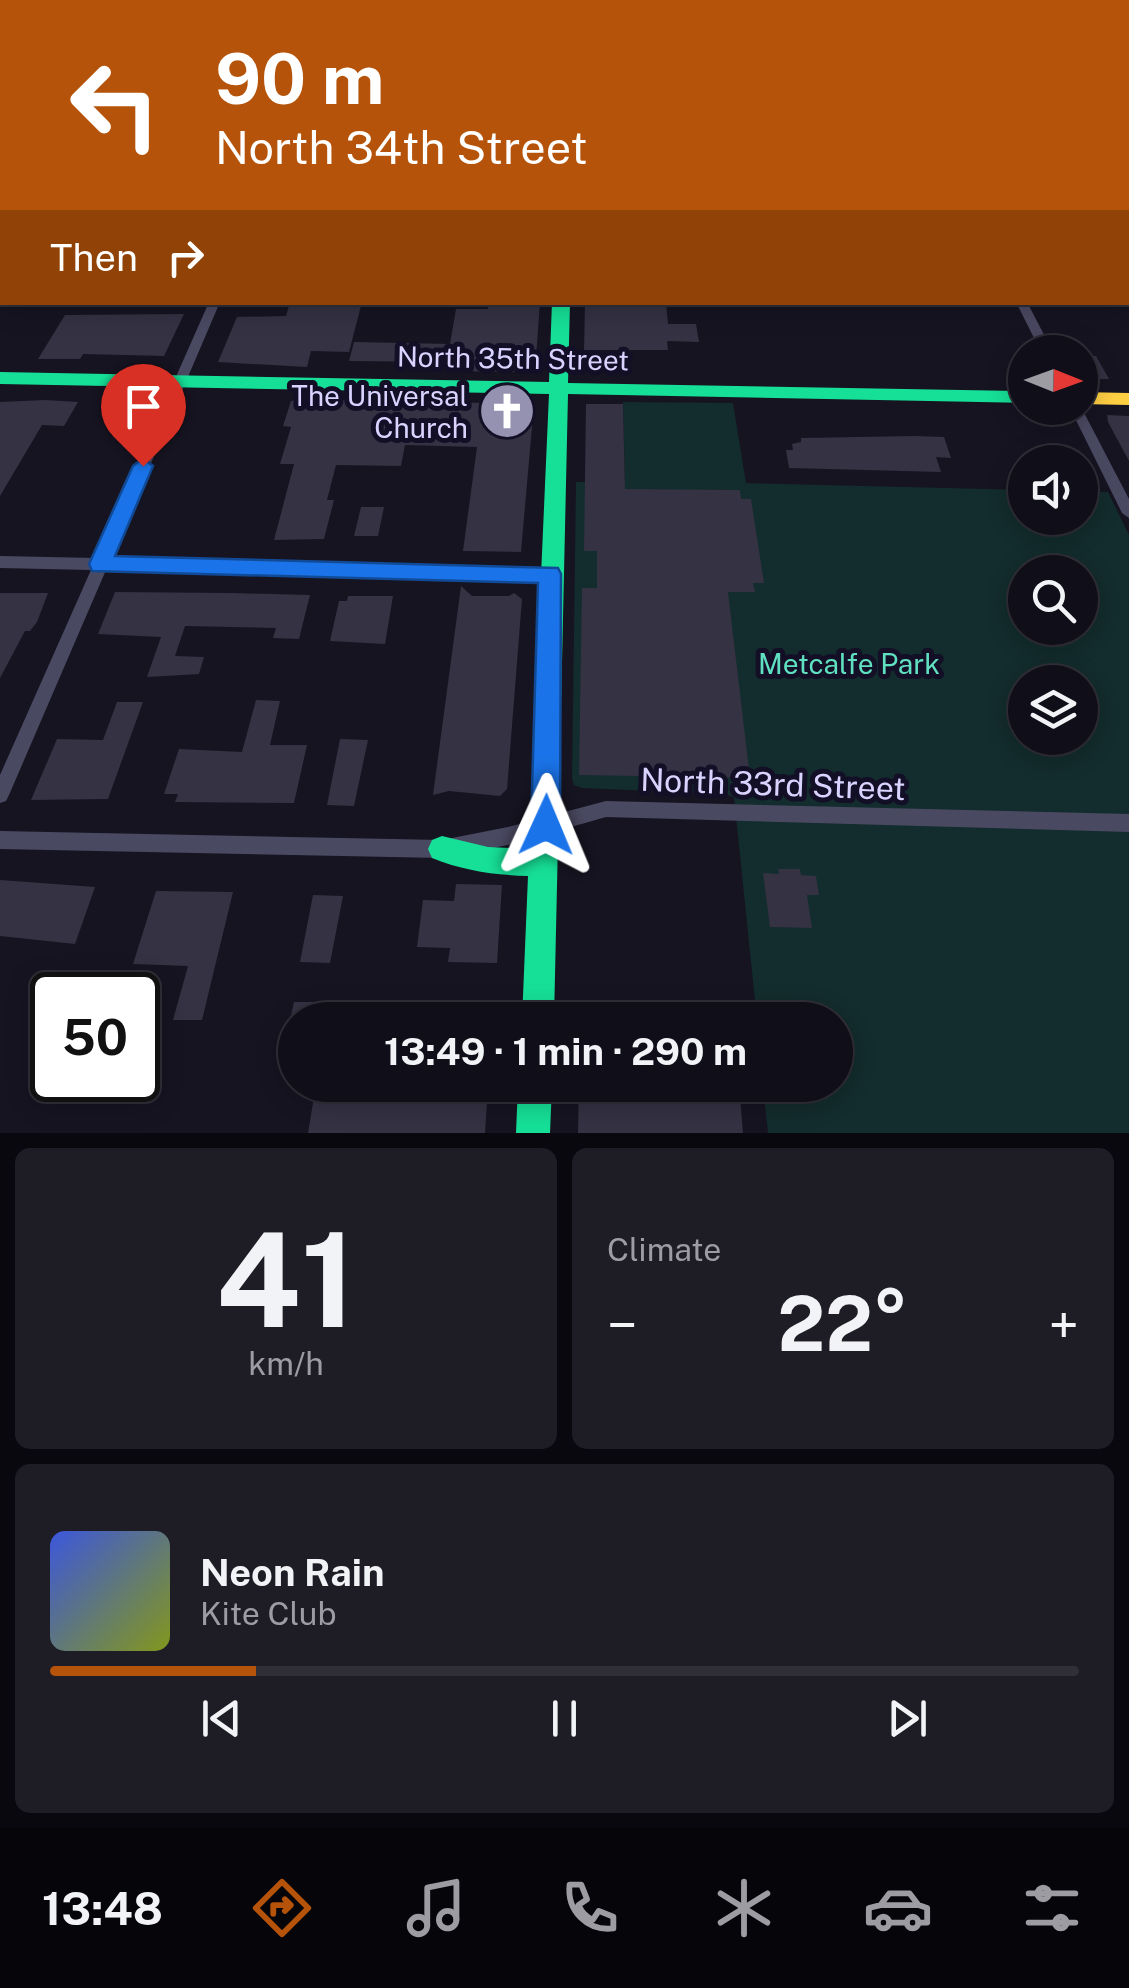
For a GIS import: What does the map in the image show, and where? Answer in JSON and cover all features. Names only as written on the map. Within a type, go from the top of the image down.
[{"type":"main road","points":[[539,1002],[561,305]]},
{"type":"main road","name":"North 35th Street","points":[[0,378],[1008,397]]},
{"type":"main road","points":[[1098,398],[1129,398]]},
{"type":"main road","points":[[442,849],[488,860],[544,863]]},
{"type":"main road","points":[[533,1133],[534,1102]]},
{"type":"street","points":[[0,795],[214,305]]},
{"type":"street","points":[[1023,305],[1038,335]]},
{"type":"street","points":[[1085,425],[1129,513]]},
{"type":"street","points":[[0,562],[550,574]]},
{"type":"street","name":"North 33rd Street","points":[[0,840],[442,849],[606,809],[1129,822]]},
{"type":"green space","name":"Metcalfe Park","points":[[623,402],[733,403],[746,483],[1008,490],[1008,535],[1098,535],[1098,492],[1108,492],[1129,535],[1129,1133],[768,1133],[765,1102],[853,1102],[853,1002],[755,1002],[734,797],[574,785],[576,482],[625,482]]},
{"type":"building","points":[[289,305],[361,305],[349,352],[311,351],[307,367],[218,362],[237,317],[286,316]]},
{"type":"building","points":[[488,305],[540,305],[535,372],[446,371],[447,362],[349,361],[354,342],[450,344],[456,309],[488,309]]},
{"type":"building","points":[[585,305],[666,305],[668,324],[696,324],[699,342],[667,341],[668,350],[584,350]]},
{"type":"building","points":[[184,314],[164,356],[83,354],[80,359],[38,359],[65,315]]},
{"type":"building","points":[[1098,360],[1109,379],[1098,379]]},
{"type":"building","points":[[291,401],[534,404],[521,552],[463,551],[477,447],[405,445],[401,466],[336,465],[327,500],[334,500],[324,539],[274,540],[294,464],[280,464],[291,427],[283,426]]},
{"type":"building","points":[[0,402],[78,402],[64,426],[42,425],[0,496]]},
{"type":"building","points":[[586,404],[623,404],[625,489],[740,490],[741,499],[751,499],[764,583],[753,583],[755,592],[728,592],[750,778],[579,775],[582,588],[597,588],[597,551],[584,551]]},
{"type":"building","points":[[1107,415],[1129,416],[1129,461],[1108,422]]},
{"type":"building","points":[[944,437],[951,458],[936,457],[941,472],[789,468],[786,450],[793,450],[792,444],[801,442],[801,438]]},
{"type":"building","points":[[361,507],[384,507],[378,536],[354,536]]},
{"type":"building","points":[[461,586],[472,596],[514,593],[522,599],[507,789],[500,796],[449,791],[433,795]]},
{"type":"building","points":[[115,592],[310,595],[299,639],[273,638],[276,628],[185,626],[175,656],[204,657],[199,674],[147,677],[161,637],[98,634]]},
{"type":"building","points":[[0,593],[48,593],[37,622],[25,631],[0,678]]},
{"type":"building","points":[[348,596],[393,596],[385,644],[330,641],[339,601],[347,601]]},
{"type":"building","points":[[256,700],[280,701],[270,745],[307,745],[294,803],[175,802],[178,794],[164,794],[179,749],[242,752]]},
{"type":"building","points":[[117,702],[143,702],[108,799],[31,800],[57,739],[103,740]]},
{"type":"building","points":[[340,739],[368,740],[354,806],[327,805]]},
{"type":"building","points":[[778,869],[800,869],[801,875],[816,876],[819,895],[807,895],[812,928],[770,927],[763,873],[779,874]]},
{"type":"building","points":[[0,880],[95,887],[75,944],[0,936]]},
{"type":"building","points":[[456,884],[502,885],[497,963],[448,962],[450,948],[417,947],[423,900],[454,901]]},
{"type":"building","points":[[156,891],[233,892],[202,1020],[173,1020],[188,966],[133,964]]},
{"type":"building","points":[[313,895],[343,896],[330,963],[300,962]]},
{"type":"building","points":[[313,1102],[487,1102],[485,1133],[308,1133]]},
{"type":"building","points":[[579,1102],[740,1102],[743,1133],[578,1133]]},
{"type":"traffic: fast","points":[[539,1002],[561,305]]},
{"type":"traffic: fast","points":[[0,378],[1008,397]]},
{"type":"traffic: fast","points":[[442,849],[488,861],[544,863]]},
{"type":"traffic: fast","points":[[533,1133],[534,1102]]},
{"type":"traffic: slow","points":[[1098,398],[1129,399]]},
{"type":"place","name":"The Universal Church","points":[[507,411]]},
{"type":"route","points":[[143,466],[100,564],[550,574],[546,825]]}]
